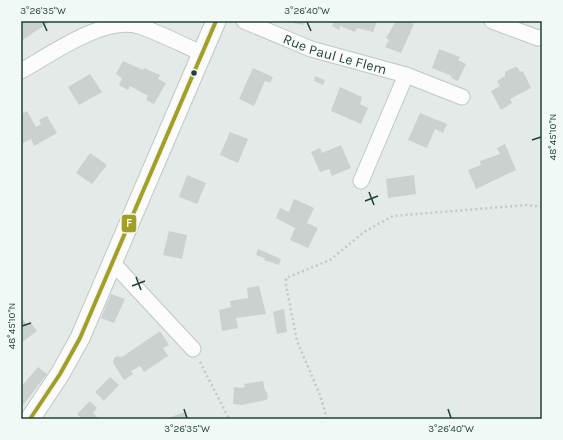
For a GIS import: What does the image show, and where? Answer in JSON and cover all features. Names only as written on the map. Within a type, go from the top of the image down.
[{"type":"street","points":[[30,419],[60,374],[80,338],[111,261],[216,21]]},
{"type":"street","name":"Rue Paul Le Flem","points":[[244,21],[311,49],[406,75],[462,98]]},
{"type":"street","points":[[492,21],[538,38],[542,37]]},
{"type":"street","points":[[21,71],[91,32],[114,25],[138,26],[201,53]]},
{"type":"street","name":"Rue Paul Le Flem","points":[[361,181],[406,75]]},
{"type":"street","points":[[111,261],[193,349]]},
{"type":"path","points":[[327,419],[320,395],[297,341],[286,278],[330,260],[364,232],[393,216],[527,205],[542,207]]},
{"type":"path","points":[[193,349],[229,419]]},
{"type":"building","points":[[21,21],[51,21],[21,41]]},
{"type":"building","points":[[294,21],[304,21],[303,25],[293,23]]},
{"type":"building","points":[[334,21],[377,21],[373,32],[357,28],[355,32],[340,26],[339,30],[332,26]]},
{"type":"building","points":[[396,21],[408,21],[414,24],[401,53],[385,47],[389,40],[386,38]]},
{"type":"building","points":[[439,49],[460,57],[458,60],[466,64],[458,81],[451,78],[452,76],[432,68]]},
{"type":"building","points":[[123,61],[143,70],[144,68],[160,75],[158,79],[166,83],[154,104],[146,100],[148,96],[130,86],[128,90],[119,85],[122,78],[116,74]]},
{"type":"building","points":[[515,67],[518,68],[520,72],[523,71],[531,88],[510,99],[512,103],[501,110],[491,91],[500,86],[497,81],[505,76],[505,72]]},
{"type":"building","points":[[253,68],[273,77],[270,83],[265,81],[254,106],[239,99]]},
{"type":"building","points":[[90,74],[102,92],[79,105],[68,87]]},
{"type":"building","points":[[315,76],[325,80],[323,85],[314,81]]},
{"type":"building","points":[[340,87],[362,97],[360,104],[368,108],[361,124],[331,111]]},
{"type":"building","points":[[27,111],[36,127],[41,124],[39,120],[47,116],[57,133],[34,146],[31,139],[21,144],[21,114]]},
{"type":"building","points":[[420,113],[447,124],[443,133],[435,129],[427,148],[408,140]]},
{"type":"building","points":[[230,132],[248,139],[238,163],[220,155]]},
{"type":"building","points":[[505,144],[516,170],[476,189],[468,170],[481,165],[480,161],[500,154],[497,148]]},
{"type":"building","points":[[341,145],[351,168],[332,176],[329,169],[320,172],[311,152],[320,148],[322,153]]},
{"type":"building","points":[[90,153],[107,165],[92,184],[76,173]]},
{"type":"building","points":[[187,175],[206,183],[197,204],[179,197]]},
{"type":"building","points":[[414,175],[416,194],[388,198],[386,179]]},
{"type":"building","points":[[294,199],[314,208],[307,223],[318,228],[308,248],[290,240],[295,228],[276,218],[280,208],[289,212]]},
{"type":"building","points":[[169,231],[187,235],[182,259],[163,255]]},
{"type":"building","points":[[258,249],[281,259],[279,265],[264,260],[265,258],[256,255]]},
{"type":"building","points":[[259,286],[266,314],[236,318],[238,328],[222,331],[219,310],[231,307],[230,301],[248,298],[247,288]]},
{"type":"building","points":[[111,294],[125,299],[114,323],[101,318]]},
{"type":"building","points":[[284,309],[287,332],[277,334],[273,312]]},
{"type":"building","points":[[21,317],[28,326],[31,323],[37,331],[21,343]]},
{"type":"building","points":[[160,331],[169,345],[163,348],[168,356],[144,372],[140,366],[131,371],[133,374],[124,380],[113,363],[114,358],[117,356],[122,357]]},
{"type":"building","points":[[38,367],[47,374],[24,404],[21,401],[21,387]]},
{"type":"building","points":[[110,377],[119,385],[104,401],[95,392]]},
{"type":"building","points":[[263,381],[268,398],[266,400],[242,405],[233,404],[234,387],[241,388],[245,387],[244,384]]},
{"type":"building","points":[[90,401],[97,408],[93,413],[99,419],[82,419],[77,414]]},
{"type":"building","points":[[185,412],[187,419],[165,419]]},
{"type":"transit line","name":"F","points":[[30,419],[60,374],[80,338],[216,21]]}]
